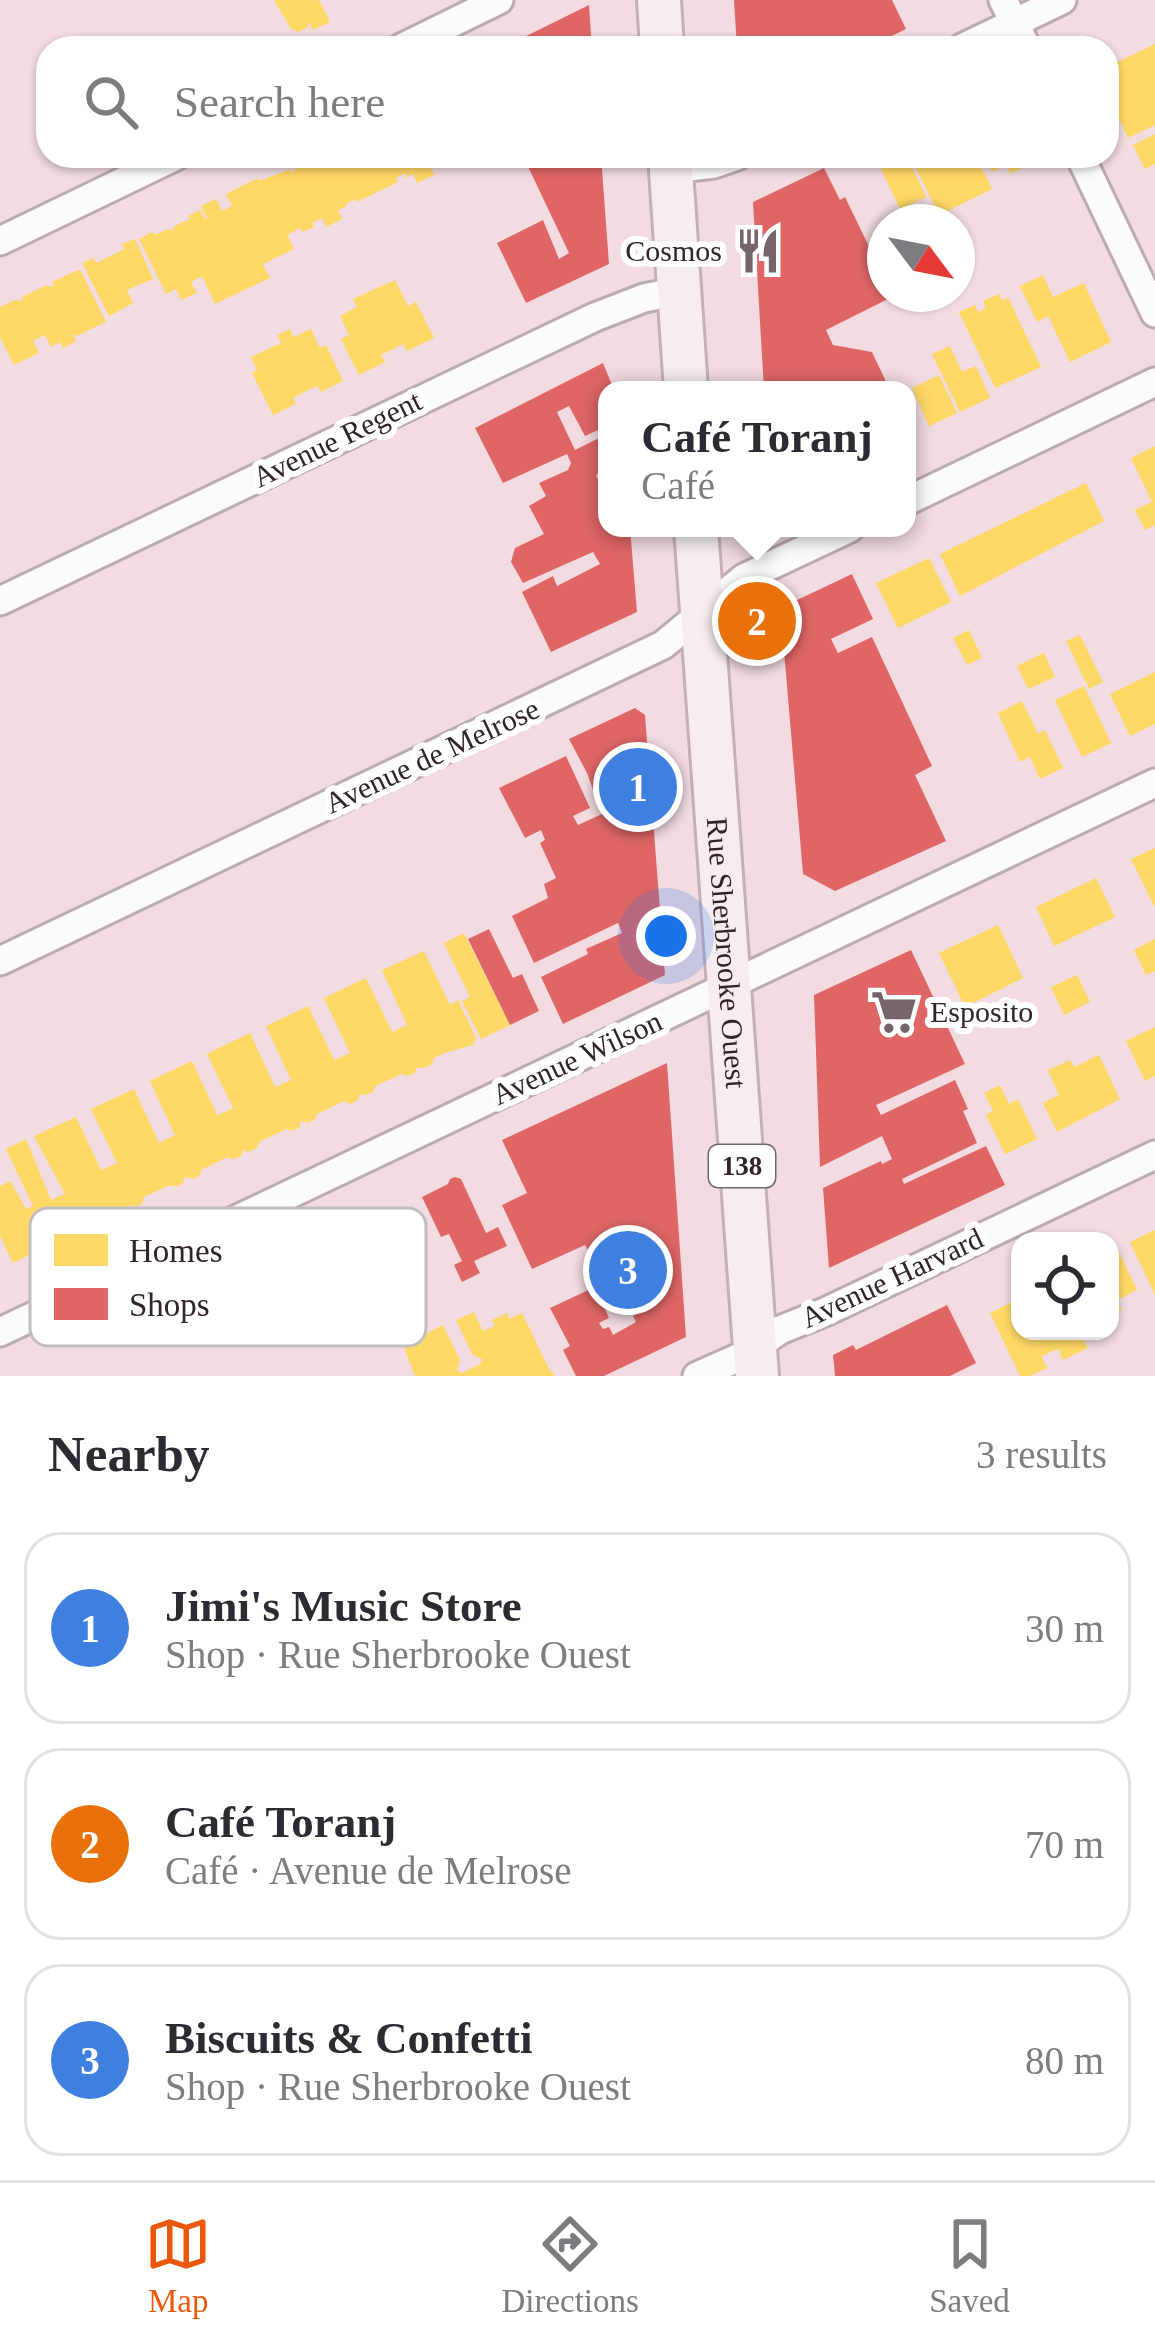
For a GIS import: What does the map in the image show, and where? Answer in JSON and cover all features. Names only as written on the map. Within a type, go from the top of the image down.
[{"type":"main road","points":[[658,0],[661,36]]},
{"type":"main road","points":[[670,168],[685,381]]},
{"type":"main road","name":"Rue Sherbrooke Ouest","points":[[697,537],[756,1361]]},
{"type":"street","points":[[425,36],[500,0]]},
{"type":"street","points":[[1015,24],[1062,0]]},
{"type":"street","points":[[0,241],[151,168]]},
{"type":"street","points":[[1086,168],[1155,313]]},
{"type":"street","name":"Avenue Regent","points":[[0,601],[595,317],[644,298],[679,291]]},
{"type":"street","points":[[916,497],[1155,382]]},
{"type":"street","name":"Avenue de Melrose","points":[[0,962],[663,645],[744,578],[831,537]]},
{"type":"street","name":"Avenue Wilson","points":[[261,1208],[1155,783]]},
{"type":"street","name":"Avenue Harvard","points":[[697,1376],[742,1356],[756,1361],[780,1330],[1155,1155]]},
{"type":"street","name":"Avenue Wilson","points":[[0,1332],[30,1318]]},
{"type":"building: Homes","points":[[274,0],[319,0],[330,22],[313,30],[309,21],[298,32],[291,29]]},
{"type":"building: Homes","points":[[1155,44],[1155,125],[1128,138],[1119,119],[1119,61]]},
{"type":"building: Homes","points":[[1155,134],[1155,164],[1145,169],[1133,145]]},
{"type":"building: Homes","points":[[295,168],[431,168],[434,175],[417,183],[413,174],[407,177],[405,173],[396,178],[398,182],[346,204],[338,210],[342,219],[326,227],[322,218],[312,223],[314,227],[287,235],[294,249],[263,264],[270,278],[215,304],[202,276],[191,282],[197,293],[181,300],[176,289],[166,294],[139,239],[153,232],[173,231],[200,210],[207,218],[201,206],[216,199],[222,211],[232,206],[226,194],[258,178],[294,172]]},
{"type":"building: Homes","points":[[912,168],[926,197],[898,204],[881,169]]},
{"type":"building: Homes","points":[[916,168],[982,168],[992,189],[961,204],[934,204]]},
{"type":"building: Homes","points":[[135,239],[153,279],[127,290],[133,303],[109,316],[82,263],[94,258],[96,263]]},
{"type":"building: Homes","points":[[78,270],[106,322],[73,334],[76,341],[63,348],[60,342],[51,347],[45,335],[33,341],[39,353],[14,365],[0,337],[0,307],[51,287],[52,282]]},
{"type":"building: Homes","points":[[1043,275],[1053,297],[1084,283],[1111,342],[1070,362],[1048,316],[1037,322],[1020,286]]},
{"type":"building: Homes","points":[[395,280],[408,306],[416,302],[434,338],[407,351],[403,344],[381,355],[385,362],[359,375],[341,339],[349,335],[340,316],[357,307],[353,299]]},
{"type":"building: Homes","points":[[999,294],[1002,301],[1008,297],[1041,367],[995,388],[959,312],[975,312],[975,305],[978,312],[986,308],[983,301]]},
{"type":"building: Homes","points":[[290,329],[293,337],[311,329],[320,348],[326,345],[343,381],[321,392],[317,386],[304,392],[293,398],[296,404],[273,415],[252,373],[257,370],[251,357],[281,343],[277,335]]},
{"type":"building: Homes","points":[[950,346],[962,372],[976,366],[990,398],[960,412],[932,354]]},
{"type":"building: Homes","points":[[939,375],[957,413],[929,426],[916,386]]},
{"type":"building: Homes","points":[[1155,446],[1155,525],[1145,530],[1135,510],[1152,502],[1131,458]]},
{"type":"building: Homes","points":[[1086,483],[1104,521],[960,596],[940,554]]},
{"type":"building: Homes","points":[[929,558],[951,602],[898,628],[876,583]]},
{"type":"building: Homes","points":[[969,630],[982,658],[967,665],[953,638]]},
{"type":"building: Homes","points":[[1080,635],[1103,682],[1089,689],[1066,641]]},
{"type":"building: Homes","points":[[1044,653],[1055,677],[1028,689],[1017,666]]},
{"type":"building: Homes","points":[[1155,672],[1155,724],[1130,736],[1110,694]]},
{"type":"building: Homes","points":[[1084,686],[1111,743],[1082,757],[1055,700]]},
{"type":"building: Homes","points":[[1022,701],[1038,734],[1045,730],[1063,768],[1040,779],[1030,757],[1020,762],[998,713]]},
{"type":"building: Homes","points":[[1155,848],[1155,908],[1131,859]]},
{"type":"building: Homes","points":[[1096,878],[1115,917],[1054,946],[1036,907]]},
{"type":"building: Homes","points":[[998,925],[1023,978],[965,1007],[939,953]]},
{"type":"building: Homes","points":[[464,933],[510,1025],[481,1039],[462,1001],[470,997],[444,943]]},
{"type":"building: Homes","points":[[1155,939],[1155,971],[1146,975],[1134,950]]},
{"type":"building: Homes","points":[[424,951],[450,1005],[458,1000],[476,1038],[473,1045],[434,1058],[425,1068],[417,1067],[415,1073],[375,1086],[357,1101],[344,1101],[308,1123],[301,1121],[299,1128],[286,1129],[249,1152],[243,1150],[241,1156],[201,1170],[193,1179],[185,1177],[183,1183],[144,1197],[134,1207],[30,1208],[30,1254],[13,1263],[0,1236],[0,1186],[10,1181],[26,1209],[33,1206],[6,1149],[26,1139],[51,1200],[65,1194],[34,1136],[76,1117],[101,1170],[117,1163],[91,1109],[134,1089],[159,1143],[175,1135],[150,1081],[192,1061],[217,1115],[225,1112],[233,1108],[207,1054],[250,1033],[275,1087],[291,1080],[266,1026],[308,1006],[334,1060],[350,1053],[324,998],[366,978],[392,1032],[407,1025],[382,970]]},
{"type":"building: Homes","points":[[1077,975],[1090,1002],[1064,1015],[1051,987]]},
{"type":"building: Homes","points":[[1155,1027],[1155,1076],[1145,1081],[1126,1041]]},
{"type":"building: Homes","points":[[1099,1055],[1120,1099],[1057,1132],[1043,1103],[1059,1095],[1048,1070],[1070,1060],[1074,1067]]},
{"type":"building: Homes","points":[[1000,1085],[1009,1104],[1018,1099],[1037,1139],[1005,1154],[986,1115],[993,1111],[984,1093]]},
{"type":"building: Homes","points":[[1155,1230],[1155,1295],[1130,1242]]},
{"type":"building: Homes","points":[[1119,1252],[1137,1290],[1119,1299]]},
{"type":"building: Homes","points":[[1011,1302],[1011,1340],[1084,1340],[1088,1348],[1063,1360],[1058,1349],[1042,1356],[1047,1368],[1020,1376],[990,1313]]},
{"type":"building: Homes","points":[[474,1312],[483,1331],[507,1313],[509,1319],[522,1313],[555,1376],[415,1376],[403,1346],[426,1346],[426,1334],[443,1325],[460,1360],[457,1370],[462,1373],[480,1364],[482,1359],[472,1354],[456,1320]]},
{"type":"building: Shops","points":[[734,0],[892,0],[906,29],[892,36],[736,36]]},
{"type":"building: Shops","points":[[589,5],[591,36],[526,36]]},
{"type":"building: Shops","points":[[529,168],[602,168],[609,264],[526,303],[497,243],[543,220],[559,259],[569,253]]},
{"type":"building: Shops","points":[[824,168],[840,200],[845,197],[867,242],[867,310],[826,330],[833,345],[872,352],[886,381],[763,381],[753,202]]},
{"type":"building: Shops","points":[[603,363],[610,381],[598,381],[598,430],[585,436],[569,406],[557,412],[575,450],[598,438],[598,537],[631,537],[637,612],[551,652],[522,592],[553,576],[557,586],[600,564],[593,552],[523,583],[511,562],[515,548],[544,534],[529,506],[546,496],[539,483],[568,470],[571,463],[567,454],[503,483],[475,428]]},
{"type":"building: Shops","points":[[852,574],[873,619],[831,639],[838,653],[872,637],[932,766],[915,775],[946,841],[835,891],[803,874],[782,627],[772,619],[776,610]]},
{"type":"building: Shops","points":[[635,708],[645,715],[665,975],[563,1024],[541,977],[622,933],[618,923],[534,963],[512,916],[548,898],[544,884],[556,878],[540,843],[545,840],[541,830],[525,838],[499,788],[566,756],[590,808],[573,816],[578,825],[602,814],[569,739]]},
{"type":"building: Shops","points":[[489,929],[513,978],[522,974],[539,1011],[510,1025],[468,939]]},
{"type":"building: Shops","points":[[911,950],[965,1064],[876,1105],[881,1115],[955,1080],[977,1143],[902,1179],[904,1184],[986,1146],[1005,1185],[829,1268],[823,1188],[892,1159],[882,1136],[820,1167],[814,995]]},
{"type":"building: Shops","points":[[667,1063],[686,1337],[604,1376],[576,1376],[563,1350],[570,1346],[550,1308],[597,1286],[587,1264],[594,1260],[585,1245],[532,1269],[502,1205],[527,1193],[502,1140]],"holes":[[[648,1297],[652,1307],[633,1316],[636,1322],[613,1335],[599,1323],[609,1318],[605,1309],[617,1303],[621,1310]]]},
{"type":"building: Shops","points":[[455,1177],[461,1179],[486,1233],[498,1227],[507,1246],[474,1261],[480,1273],[462,1282],[454,1265],[462,1261],[449,1234],[441,1237],[422,1197]]},
{"type":"building: Shops","points":[[947,1305],[976,1363],[950,1376],[835,1376],[833,1355],[853,1345],[856,1350]]},
{"type":"place","name":"Cosmos","points":[[758,251]]},
{"type":"place","name":"Café Toranj","points":[[757,621]]},
{"type":"place","name":"Jimi's Music Store","points":[[638,787]]},
{"type":"place","name":"Esposito","points":[[894,1012]]},
{"type":"place","name":"Biscuits & Confetti","points":[[628,1270]]}]
